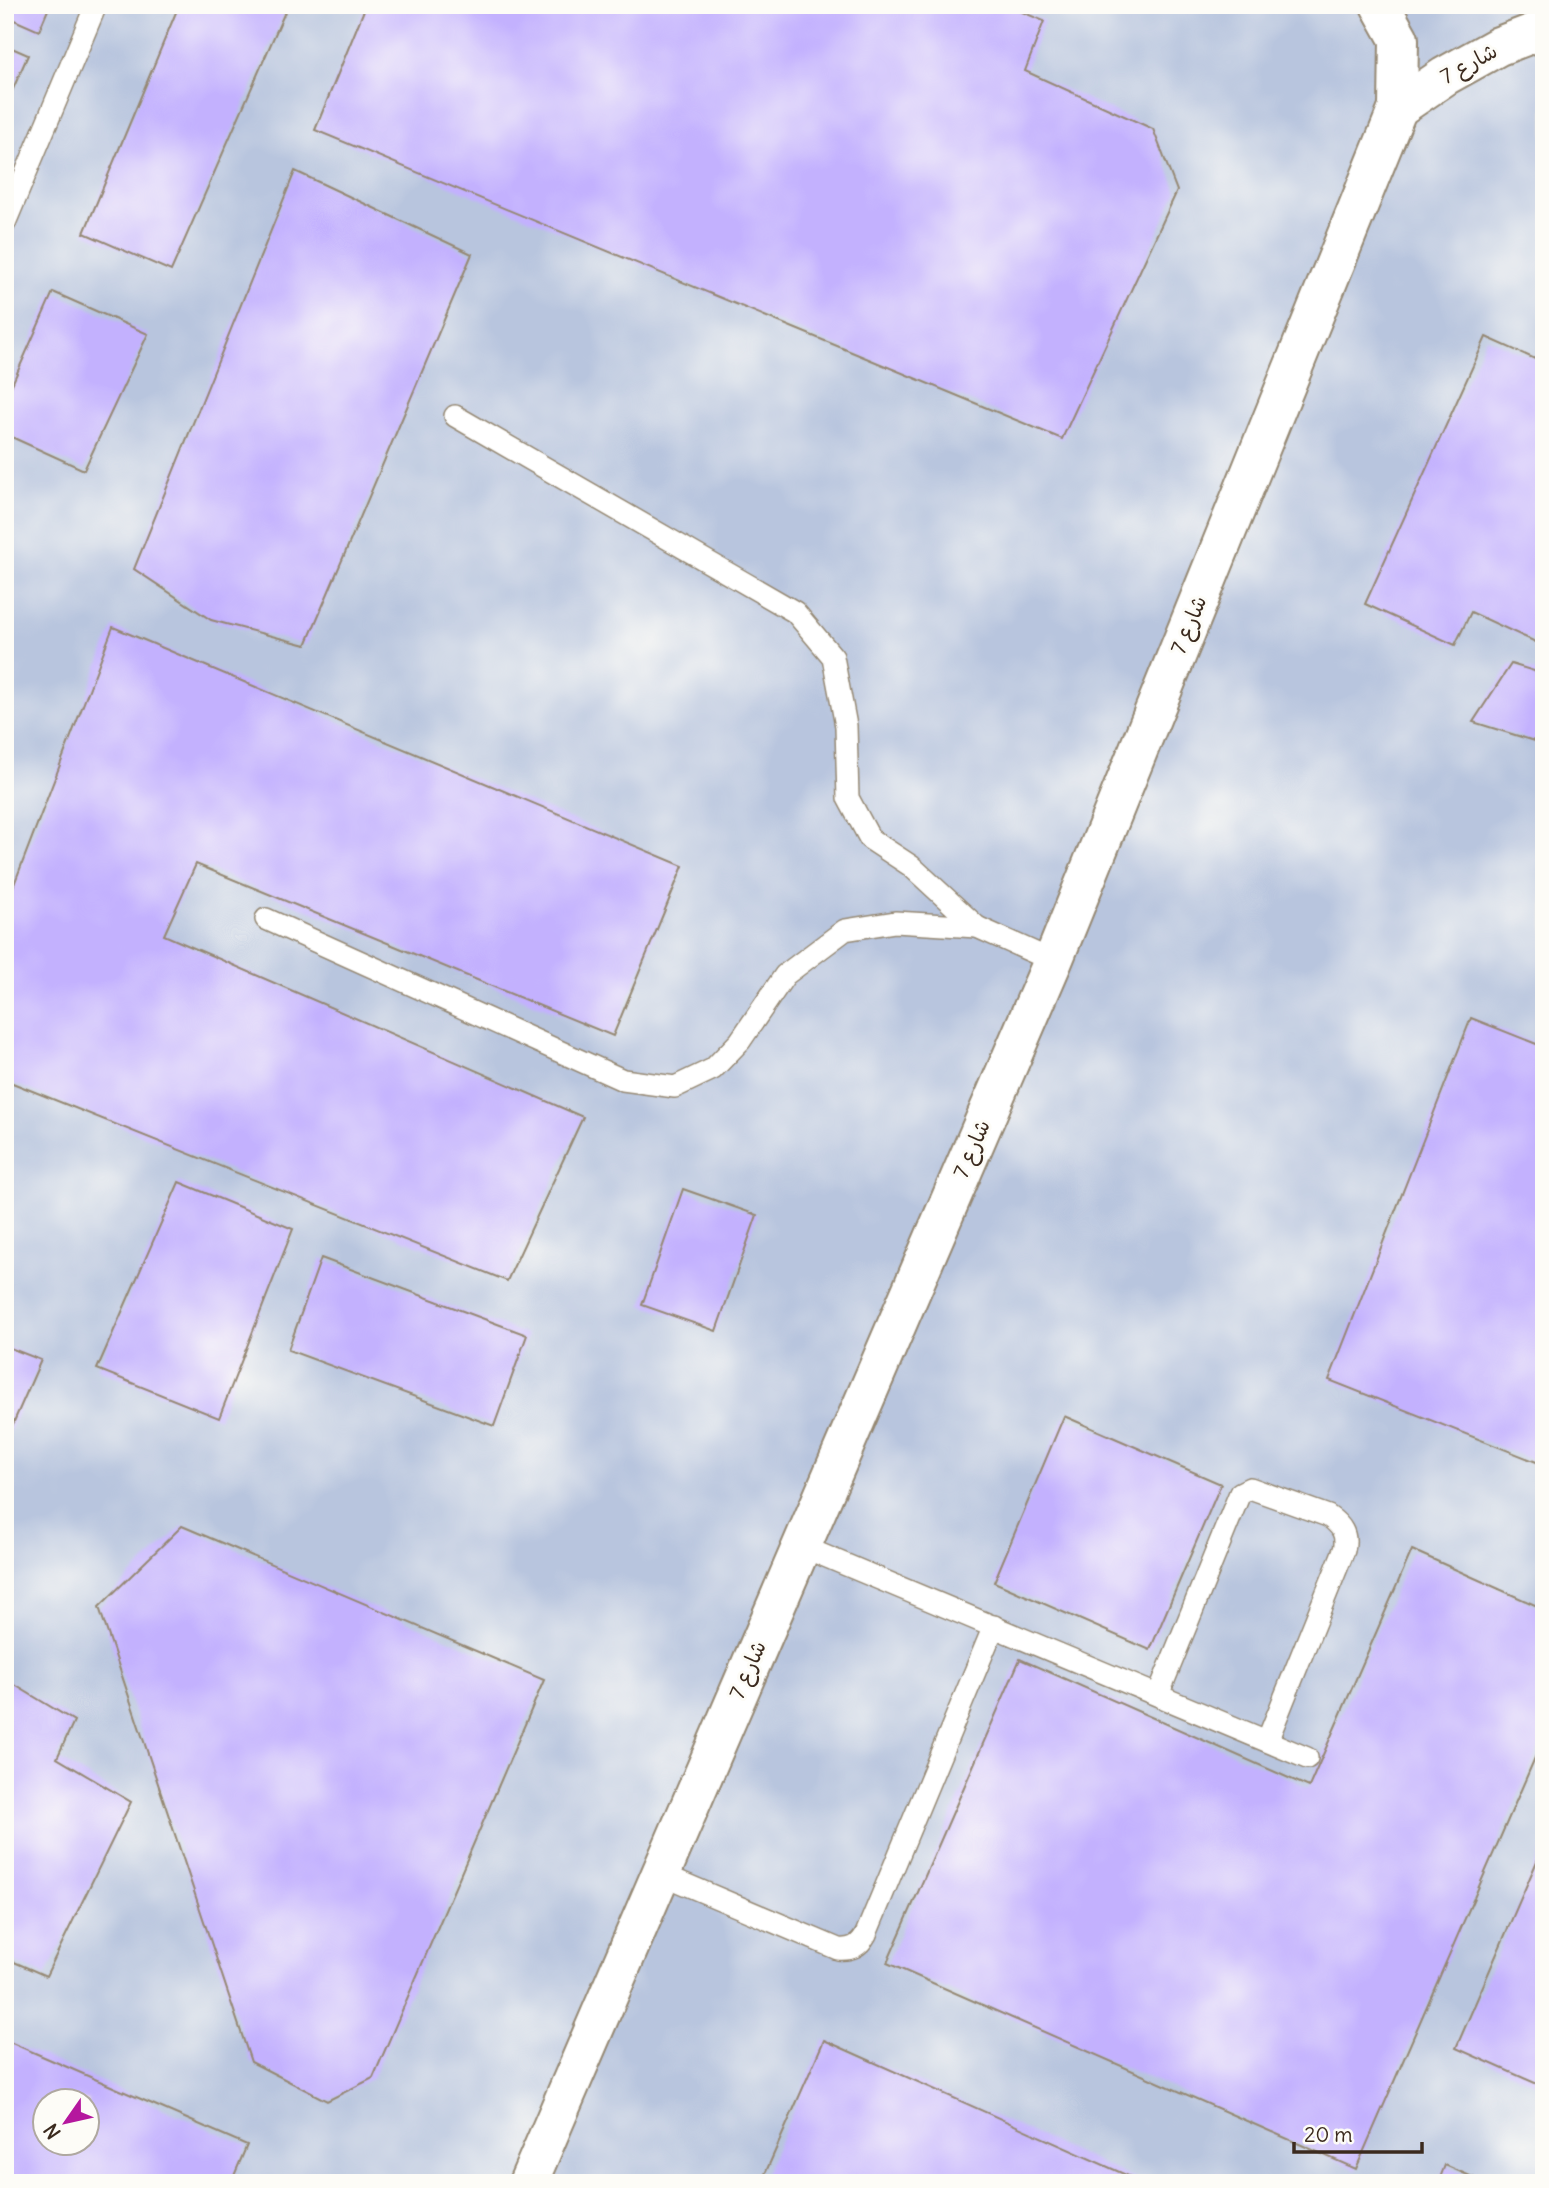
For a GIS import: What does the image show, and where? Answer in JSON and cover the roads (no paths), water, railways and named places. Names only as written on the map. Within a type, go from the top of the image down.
[{"type":"street","name":"شارع 7","points":[[528,2183],[1053,961],[1398,108],[1399,39],[1380,5]]},
{"type":"street","name":"شارع 7","points":[[1398,108],[1499,46],[1544,29]]},
{"type":"lane","points":[[5,223],[96,5]]},
{"type":"lane","points":[[456,416],[795,612],[833,657],[846,726],[848,797],[870,839],[911,866],[977,927],[1053,961]]},
{"type":"lane","points":[[266,919],[623,1080],[675,1087],[713,1069],[740,1041],[785,975],[845,930],[895,922],[977,927]]},
{"type":"lane","points":[[1158,1695],[1240,1493],[1250,1488],[1328,1516],[1337,1522],[1343,1531],[1346,1540],[1344,1550],[1267,1741]]},
{"type":"lane","points":[[801,1546],[1307,1758]]},
{"type":"lane","points":[[661,1874],[838,1949],[854,1948],[866,1934],[994,1626]]}]
